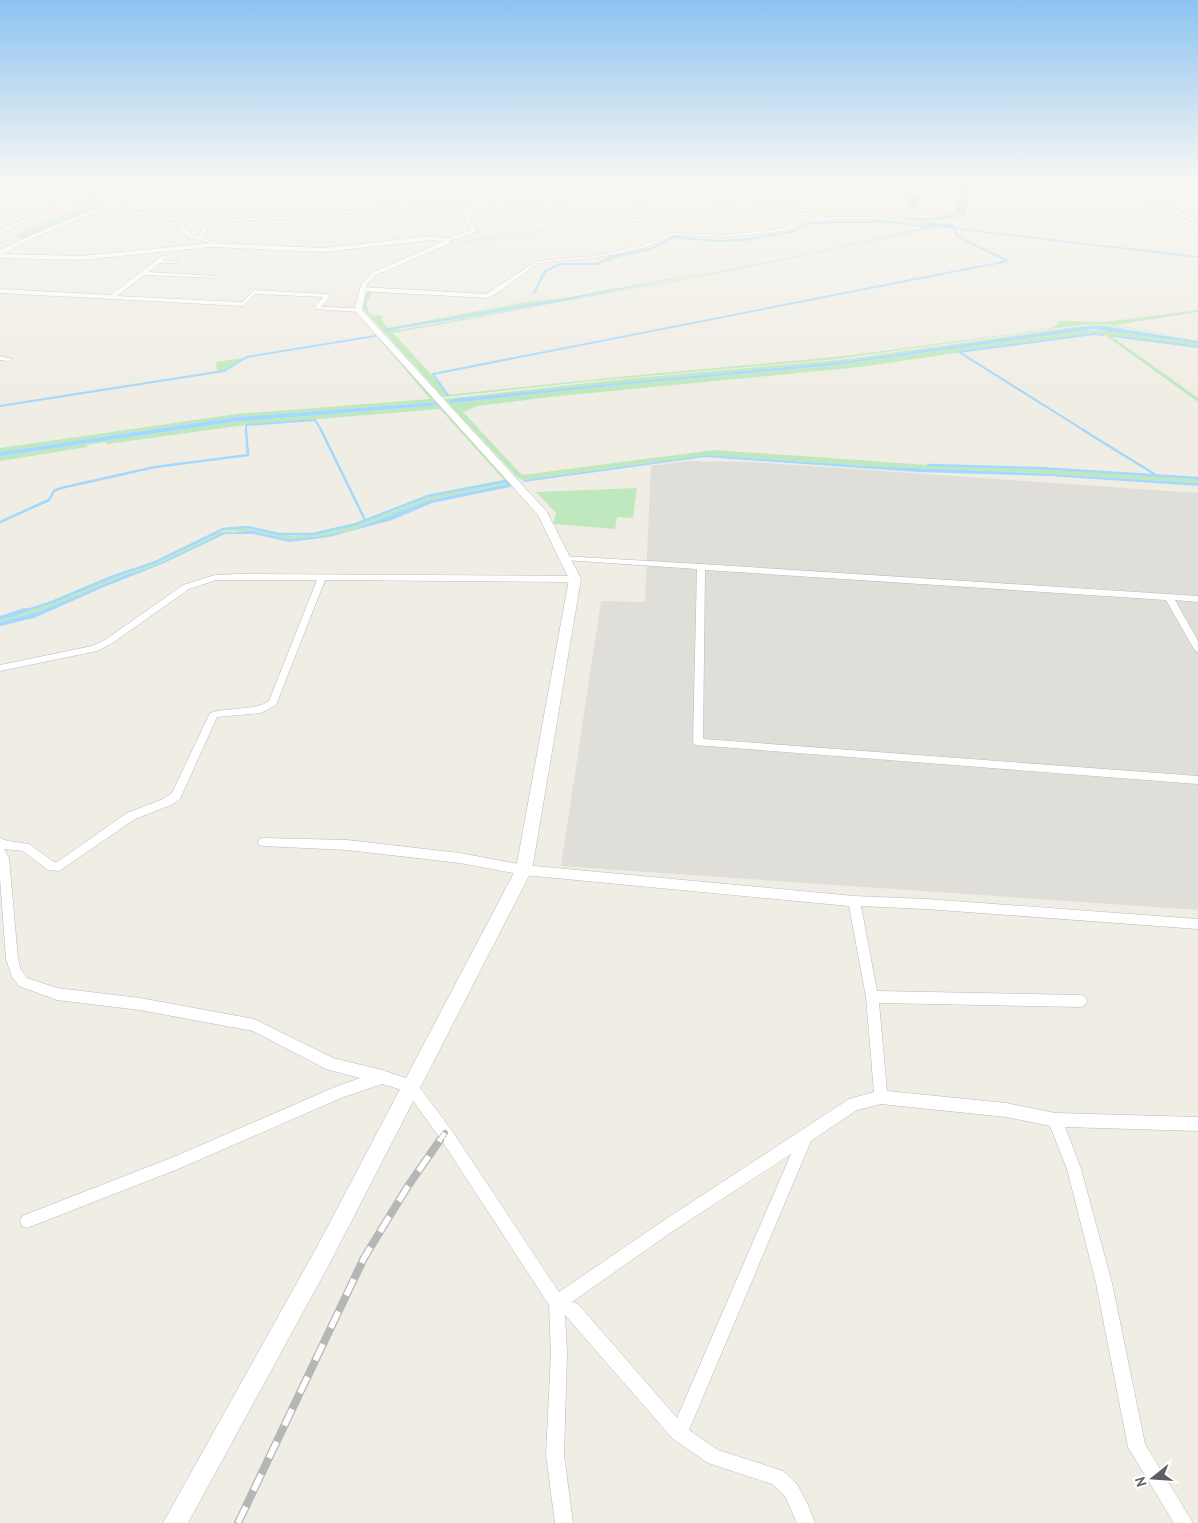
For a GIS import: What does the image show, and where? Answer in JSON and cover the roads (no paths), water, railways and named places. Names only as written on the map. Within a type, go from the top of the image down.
[{"type":"street","points":[[0,255],[81,258],[154,251]]},
{"type":"street","points":[[358,310],[362,289],[374,274],[425,251]]},
{"type":"street","points":[[362,289],[487,296],[494,293],[502,284],[515,278],[536,262],[580,259],[621,251]]},
{"type":"street","points":[[112,297],[164,256]]},
{"type":"street","points":[[158,261],[176,262]]},
{"type":"street","points":[[142,273],[217,277]]},
{"type":"street","points":[[31,293],[43,285]]},
{"type":"street","points":[[0,291],[242,304],[254,292],[327,296],[318,308],[358,310],[543,514],[575,580],[524,870],[325,1252],[175,1523]]},
{"type":"street","points":[[0,358],[9,359]]},
{"type":"street","points":[[565,558],[1198,599]]},
{"type":"street","points":[[702,566],[698,742],[1198,780]]},
{"type":"street","points":[[0,668],[94,649],[108,642],[186,587],[202,581],[228,577],[575,580]]},
{"type":"street","points":[[0,843],[8,846],[25,847],[52,867],[59,866],[132,816],[167,802],[176,796],[214,715],[226,711],[263,709],[272,703],[322,577]]},
{"type":"street","points":[[1169,597],[1198,649]]},
{"type":"street","points":[[263,842],[347,845],[460,858],[524,870],[854,901],[926,904],[1198,924]]},
{"type":"street","points":[[0,852],[4,858],[12,959],[16,973],[23,982],[57,994],[140,1004],[254,1025],[331,1064],[410,1086],[445,1133],[557,1303],[559,1353],[555,1455],[564,1523]]},
{"type":"street","points":[[854,901],[872,997],[882,1097]]},
{"type":"street","points":[[872,997],[1081,1001]]},
{"type":"street","points":[[27,1221],[178,1162],[340,1092],[382,1077]]},
{"type":"street","points":[[557,1303],[806,1134],[854,1104],[882,1097],[1006,1110],[1055,1120],[1198,1124]]},
{"type":"street","points":[[1055,1120],[1074,1168],[1104,1283],[1137,1447],[1184,1523]]},
{"type":"street","points":[[679,1433],[806,1134]]},
{"type":"street","points":[[557,1303],[572,1310],[679,1433],[714,1457],[777,1477],[791,1490],[806,1523]]},
{"type":"water","points":[[1140,251],[1198,256],[1198,258]]},
{"type":"water","points":[[723,269],[556,302],[385,331],[385,329]]},
{"type":"water","points":[[1089,326],[1108,327],[1198,341],[1198,343],[1093,329],[827,366],[619,385],[452,403],[448,401],[847,361]]},
{"type":"water","points":[[439,402],[442,405],[234,422],[0,456],[0,452],[236,417]]},
{"type":"water","points":[[707,455],[867,466],[1033,473],[1198,483],[1198,486],[1050,476],[917,472],[705,457],[524,482],[523,480]]},
{"type":"water","points":[[514,484],[510,487],[432,503],[392,520],[329,537],[289,542],[254,534],[225,534],[162,564],[34,618],[0,626],[0,622],[40,611],[126,575],[154,566],[222,533],[251,531],[289,539],[322,536],[352,530],[430,500]]},
{"type":"waterway","points":[[534,293],[544,272],[559,264],[596,264],[611,257],[641,251]]},
{"type":"waterway","points":[[448,395],[433,374],[1008,261],[988,251]]},
{"type":"waterway","points":[[1085,431],[959,352],[1094,334],[1103,335]]},
{"type":"waterway","points":[[0,406],[224,371],[247,357],[375,336]]},
{"type":"waterway","points":[[1113,336],[1198,347]]},
{"type":"waterway","points":[[246,430],[246,425],[315,420],[322,431]]},
{"type":"waterway","points":[[0,522],[49,500],[54,491],[61,488],[155,467],[248,455],[246,430]]},
{"type":"waterway","points":[[321,430],[365,520]]},
{"type":"waterway","points":[[1083,430],[1156,475]]},
{"type":"waterway","points":[[928,465],[1039,468],[1198,478]]},
{"type":"waterway","points":[[21,612],[153,563],[223,529],[247,527],[279,534],[313,534],[356,524],[428,496],[505,481],[508,484]]},
{"type":"waterway","points":[[0,618],[25,610]]},
{"type":"railway","points":[[439,1141],[445,1133]]},
{"type":"railway","points":[[238,1523],[364,1258],[408,1186],[440,1140]]}]
